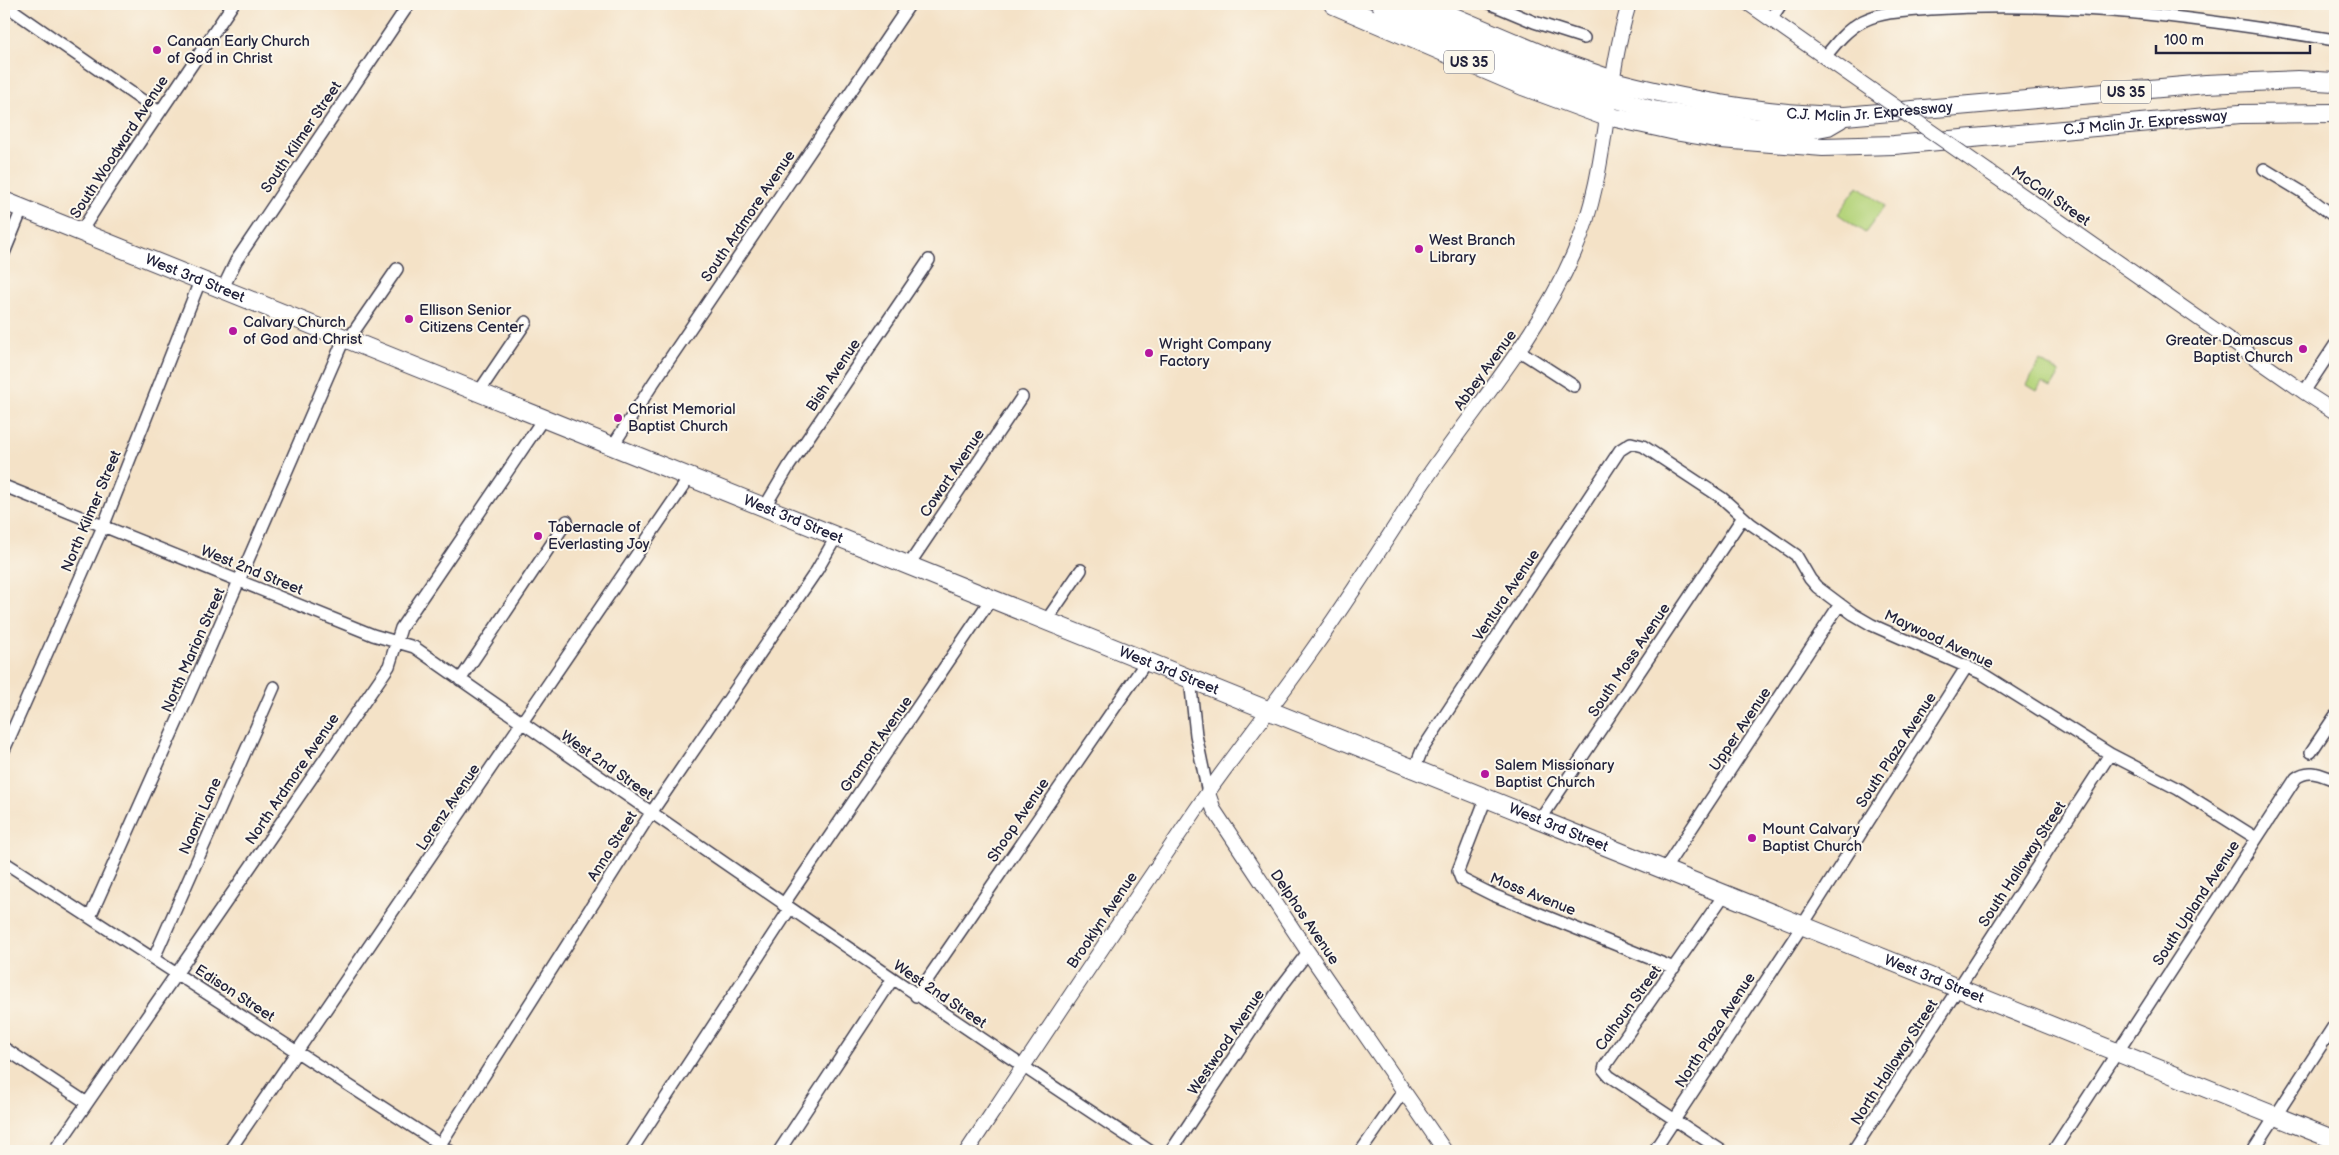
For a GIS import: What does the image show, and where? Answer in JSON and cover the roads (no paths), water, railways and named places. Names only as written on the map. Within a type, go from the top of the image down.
[{"type":"highway","name":"US 35","points":[[1334,4],[1523,86],[1610,98]]},
{"type":"highway","points":[[1382,4],[1550,76],[1610,98]]},
{"type":"highway","name":"US 35","points":[[1421,4],[1555,61],[1610,98]]},
{"type":"main road","name":"C.J. Mclin Jr. Expressway","points":[[1610,98],[1652,110],[1702,120],[1776,129],[1818,129],[1845,116],[2206,84],[2298,80],[2335,82]]},
{"type":"main road","name":"C.J Mclin Jr. Expressway","points":[[1610,98],[1688,134],[1778,145],[1823,147],[1894,145],[2240,114],[2335,113]]},
{"type":"main road","name":"West 3rd Street","points":[[4,201],[2335,1140]]},
{"type":"street","points":[[4,4],[159,112]]},
{"type":"street","name":"South Woodward Avenue","points":[[80,233],[159,112],[233,4]]},
{"type":"street","name":"South Kilmer Street","points":[[222,290],[232,268],[262,222],[409,4]]},
{"type":"street","name":"South Ardmore Avenue","points":[[612,447],[910,4]]},
{"type":"street","points":[[1491,4],[1534,22],[1584,38]]},
{"type":"street","name":"Abbey Avenue","points":[[1268,711],[1325,632],[1422,485],[1550,302],[1577,248],[1597,181],[1610,98],[1629,4]]},
{"type":"street","name":"McCall Street","points":[[1749,4],[2335,412]]},
{"type":"street","points":[[1771,19],[1781,4]]},
{"type":"street","points":[[1825,57],[1841,38],[1863,21],[1877,16],[1943,6],[2022,4],[2110,8],[2164,14],[2335,40]]},
{"type":"street","points":[[2264,169],[2302,192],[2335,217]]},
{"type":"street","points":[[4,253],[22,209]]},
{"type":"street","name":"Bish Avenue","points":[[764,508],[789,466],[929,260]]},
{"type":"street","name":"North Marion Street","points":[[90,917],[346,340],[397,269]]},
{"type":"street","name":"North Kilmer Street","points":[[4,750],[103,526],[200,281]]},
{"type":"street","points":[[478,393],[526,322]]},
{"type":"street","points":[[2304,392],[2335,345]]},
{"type":"street","points":[[1518,350],[1574,386]]},
{"type":"street","name":"Cowart Avenue","points":[[908,566],[1022,397]]},
{"type":"street","name":"North Ardmore Avenue","points":[[54,1151],[389,666],[401,628],[544,419]]},
{"type":"street","name":"Maywood Avenue","points":[[1631,443],[1637,444],[1651,452],[1728,502],[1743,517],[1796,555],[1810,579],[1840,604],[1872,625],[1967,666],[2110,754],[2178,789],[2256,838]]},
{"type":"street","name":"Ventura Avenue","points":[[1414,770],[1422,750],[1620,450],[1631,443]]},
{"type":"street","name":"Lorenz Avenue","points":[[229,1151],[689,478]]},
{"type":"street","name":"West 2nd Street","points":[[4,486],[373,635],[414,647],[786,908],[1150,1151]]},
{"type":"street","name":"South Moss Avenue","points":[[1540,820],[1743,517]]},
{"type":"street","points":[[460,680],[567,521]]},
{"type":"street","name":"Anna Street","points":[[442,1149],[651,813],[817,570],[836,537]]},
{"type":"street","points":[[1046,621],[1081,570]]},
{"type":"street","name":"Gramont Avenue","points":[[631,1151],[786,908],[991,599]]},
{"type":"street","name":"Upper Avenue","points":[[1664,870],[1840,604]]},
{"type":"street","name":"Shoop Avenue","points":[[916,996],[1146,662]]},
{"type":"street","name":"South Plaza Avenue","points":[[1802,926],[1967,666]]},
{"type":"street","name":"Delphos Avenue","points":[[1190,680],[1196,735],[1208,793],[1214,810],[1308,952],[1446,1151]]},
{"type":"street","name":"Naomi Lane","points":[[154,958],[274,687]]},
{"type":"street","name":"Brooklyn Avenue","points":[[967,1151],[1208,793],[1268,711]]},
{"type":"street","points":[[2311,752],[2335,716]]},
{"type":"street","name":"South Halloway Street","points":[[1959,989],[2110,754]]},
{"type":"street","name":"South Upland Avenue","points":[[2053,1151],[2296,778],[2303,773],[2313,772],[2335,780]]},
{"type":"street","name":"Moss Avenue","points":[[1486,798],[1458,871],[1461,879],[1493,895],[1674,968]]},
{"type":"street","name":"Edison Street","points":[[4,862],[298,1052],[442,1149]]},
{"type":"street","points":[[1674,968],[1724,895]]},
{"type":"street","name":"North Plaza Avenue","points":[[1654,1151],[1802,926]]},
{"type":"street","name":"Westwood Avenue","points":[[1171,1151],[1278,991],[1308,952]]},
{"type":"street","name":"Calhoun Street","points":[[1674,968],[1604,1070],[1609,1076],[1722,1151]]},
{"type":"street","points":[[780,1151],[892,980]]},
{"type":"street","name":"North Halloway Street","points":[[1853,1151],[1959,989]]},
{"type":"street","points":[[2252,1151],[2335,1024]]},
{"type":"street","points":[[4,1048],[87,1102]]},
{"type":"street","points":[[1361,1151],[1404,1090]]},
{"type":"place","name":"Canaan Early Church of God in Christ","points":[[157,50]]},
{"type":"place","name":"West Branch Library","points":[[1419,249]]},
{"type":"place","name":"Ellison Senior Citizens Center","points":[[409,319]]},
{"type":"place","name":"Calvary Church of God and Christ","points":[[233,331]]},
{"type":"place","name":"Greater Damascus Baptist Church","points":[[2303,349]]},
{"type":"place","name":"Wright Company Factory","points":[[1149,353]]},
{"type":"place","name":"Christ Memorial Baptist Church","points":[[618,418]]},
{"type":"place","name":"Tabernacle of Everlasting Joy","points":[[538,536]]},
{"type":"place","name":"Salem Missionary Baptist Church","points":[[1485,774]]},
{"type":"place","name":"Mount Calvary Baptist Church","points":[[1752,838]]}]
